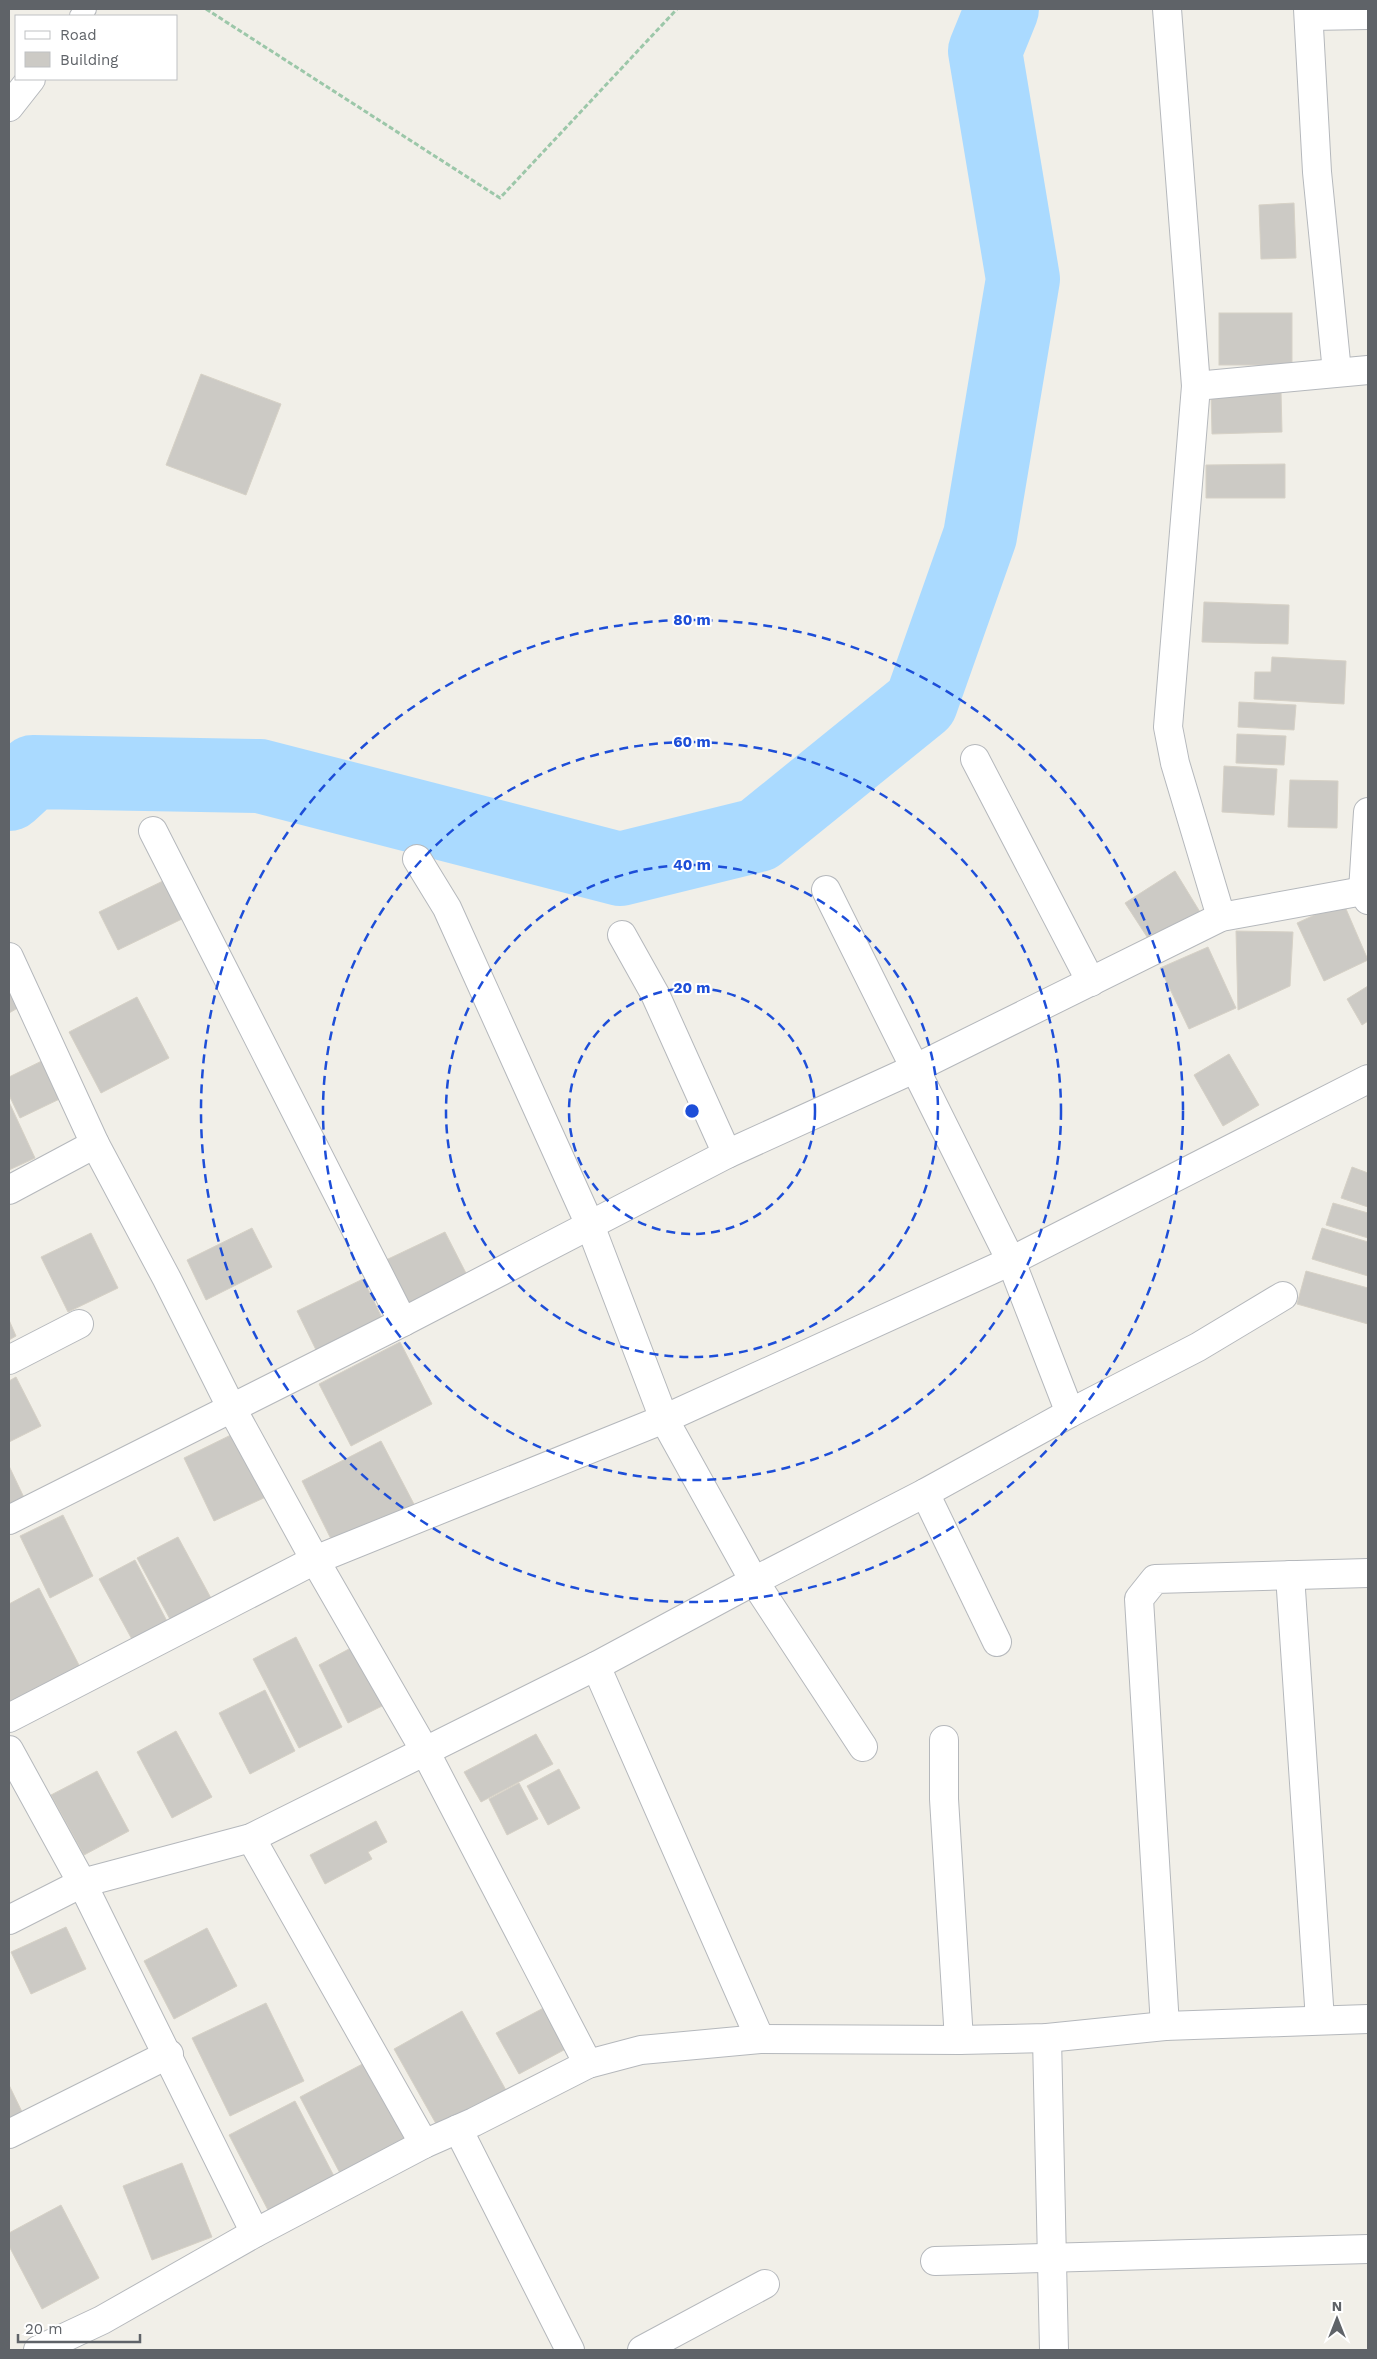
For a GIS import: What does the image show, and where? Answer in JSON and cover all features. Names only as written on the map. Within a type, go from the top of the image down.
[{"type":"street","points":[[1167,9],[1196,386],[1168,727],[1175,763],[1221,917]]},
{"type":"street","points":[[1337,372],[1317,172],[1308,12],[1368,15]]},
{"type":"street","points":[[9,106],[30,80]]},
{"type":"street","points":[[1196,386],[1368,370]]},
{"type":"street","points":[[975,759],[1090,982]]},
{"type":"street","points":[[9,1520],[231,1406],[403,1322],[727,1154],[916,1068],[1221,917],[1366,896],[1368,812]]},
{"type":"street","points":[[153,831],[403,1322]]},
{"type":"street","points":[[417,859],[447,908],[590,1225],[664,1420],[754,1580],[863,1747]]},
{"type":"street","points":[[826,890],[1011,1261],[1070,1413]]},
{"type":"street","points":[[622,935],[655,994],[727,1154]]},
{"type":"street","points":[[9,958],[96,1144],[231,1406],[425,1751],[588,2064]]},
{"type":"street","points":[[9,1718],[316,1560],[664,1420],[1011,1261],[1368,1079]]},
{"type":"street","points":[[9,1190],[96,1144]]},
{"type":"street","points":[[9,1920],[82,1883],[251,1838],[596,1666],[754,1580],[925,1493],[1070,1413],[1198,1347],[1282,1296]]},
{"type":"street","points":[[9,1360],[79,1324]]},
{"type":"street","points":[[925,1493],[996,1642]]},
{"type":"street","points":[[1165,2026],[1139,1599],[1155,1579],[1368,1573]]},
{"type":"street","points":[[1290,1575],[1320,2020]]},
{"type":"street","points":[[596,1666],[760,2039]]},
{"type":"street","points":[[944,1740],[944,1800],[959,2040]]},
{"type":"street","points":[[9,1750],[82,1883],[169,2054],[255,2232]]},
{"type":"street","points":[[251,1838],[424,2144]]},
{"type":"street","points":[[38,2350],[102,2320],[255,2232],[424,2144],[588,2064],[641,2050],[760,2039],[959,2040],[1047,2038],[1165,2026],[1368,2019]]},
{"type":"street","points":[[1047,2038],[1050,2258],[1054,2350]]},
{"type":"street","points":[[9,2134],[169,2054]]},
{"type":"street","points":[[458,2129],[570,2350]]},
{"type":"street","points":[[934,2261],[1368,2249]]},
{"type":"street","points":[[642,2350],[765,2284]]},
{"type":"path","points":[[206,9],[500,198],[677,9]]},
{"type":"building","points":[[1294,203],[1296,258],[1261,259],[1259,205]]},
{"type":"building","points":[[1219,313],[1292,313],[1292,365],[1219,365]]},
{"type":"building","points":[[201,374],[281,404],[246,495],[166,465]]},
{"type":"building","points":[[1281,392],[1282,432],[1212,434],[1211,393]]},
{"type":"building","points":[[1285,464],[1285,498],[1206,498],[1206,465]]},
{"type":"building","points":[[1204,602],[1289,605],[1288,644],[1202,642]]},
{"type":"building","points":[[1272,657],[1346,661],[1344,704],[1254,699],[1255,672],[1271,672]]},
{"type":"building","points":[[1239,702],[1296,705],[1294,730],[1238,727]]},
{"type":"building","points":[[1237,734],[1286,736],[1284,765],[1236,763]]},
{"type":"building","points":[[1224,766],[1277,769],[1274,815],[1222,812]]},
{"type":"building","points":[[1290,780],[1338,781],[1337,828],[1288,827]]},
{"type":"building","points":[[1175,871],[1200,912],[1151,943],[1125,903]]},
{"type":"building","points":[[165,880],[184,918],[118,950],[99,912]]},
{"type":"building","points":[[1343,902],[1368,960],[1324,981],[1297,923]]},
{"type":"building","points":[[1236,931],[1293,932],[1290,986],[1238,1010]]},
{"type":"building","points":[[1208,947],[1236,1008],[1189,1029],[1160,968]]},
{"type":"building","points":[[9,981],[23,1005],[9,1013]]},
{"type":"building","points":[[1368,986],[1368,1021],[1362,1025],[1347,999]]},
{"type":"building","points":[[137,997],[169,1058],[101,1093],[69,1032]]},
{"type":"building","points":[[1229,1054],[1259,1105],[1223,1126],[1194,1075]]},
{"type":"building","points":[[52,1056],[70,1094],[20,1118],[9,1095],[9,1077]]},
{"type":"building","points":[[9,1102],[35,1158],[9,1170]]},
{"type":"building","points":[[1352,1167],[1368,1173],[1368,1207],[1341,1198]]},
{"type":"building","points":[[1333,1203],[1368,1213],[1368,1238],[1326,1225]]},
{"type":"building","points":[[252,1228],[272,1267],[206,1300],[187,1260]]},
{"type":"building","points":[[1322,1228],[1368,1242],[1368,1276],[1312,1259]]},
{"type":"building","points":[[445,1232],[469,1279],[410,1309],[386,1260]]},
{"type":"building","points":[[91,1233],[118,1288],[68,1312],[41,1257]]},
{"type":"building","points":[[1306,1271],[1368,1288],[1368,1324],[1297,1304]]},
{"type":"building","points":[[363,1279],[384,1322],[318,1354],[297,1311]]},
{"type":"building","points":[[9,1320],[16,1336],[9,1340]]},
{"type":"building","points":[[400,1342],[432,1404],[351,1446],[319,1384]]},
{"type":"building","points":[[16,1377],[41,1426],[9,1442],[9,1381]]},
{"type":"building","points":[[237,1432],[268,1496],[214,1521],[184,1458]]},
{"type":"building","points":[[381,1441],[416,1508],[336,1549],[302,1481]]},
{"type":"building","points":[[9,1466],[28,1506],[9,1515]]},
{"type":"building","points":[[63,1515],[93,1576],[50,1598],[20,1536]]},
{"type":"building","points":[[178,1537],[212,1600],[171,1621],[137,1558]]},
{"type":"building","points":[[135,1560],[169,1625],[134,1643],[99,1579]]},
{"type":"building","points":[[39,1588],[80,1667],[11,1704],[9,1700],[9,1604]]},
{"type":"building","points":[[296,1637],[342,1727],[299,1748],[253,1659]]},
{"type":"building","points":[[362,1642],[392,1701],[348,1723],[319,1665]]},
{"type":"building","points":[[265,1690],[295,1751],[250,1774],[219,1713]]},
{"type":"building","points":[[176,1731],[212,1797],[172,1818],[137,1752]]},
{"type":"building","points":[[536,1734],[553,1764],[481,1802],[464,1772]]},
{"type":"building","points":[[559,1769],[580,1808],[548,1825],[527,1786]]},
{"type":"building","points":[[97,1771],[129,1831],[84,1855],[51,1795]]},
{"type":"building","points":[[519,1783],[538,1819],[507,1835],[489,1799]]},
{"type":"building","points":[[376,1821],[387,1842],[368,1852],[372,1859],[325,1884],[310,1855]]},
{"type":"building","points":[[66,1927],[86,1969],[31,1994],[11,1952]]},
{"type":"building","points":[[207,1928],[237,1986],[174,2019],[144,1961]]},
{"type":"building","points":[[266,2003],[304,2081],[230,2116],[192,2038]]},
{"type":"building","points":[[553,2003],[575,2044],[519,2074],[496,2033]]},
{"type":"building","points":[[462,2011],[507,2092],[439,2129],[394,2049]]},
{"type":"building","points":[[370,2060],[413,2141],[342,2177],[300,2097]]},
{"type":"building","points":[[9,2085],[24,2116],[9,2124]]},
{"type":"building","points":[[295,2101],[336,2180],[270,2214],[229,2135]]},
{"type":"building","points":[[182,2163],[212,2237],[152,2260],[123,2186]]},
{"type":"building","points":[[61,2205],[99,2278],[42,2309],[9,2246],[9,2233]]},
{"type":"waterway","points":[[9,794],[33,772],[260,776],[620,869],[758,835],[921,703],[980,536],[1023,279],[985,51],[1002,9]]}]
